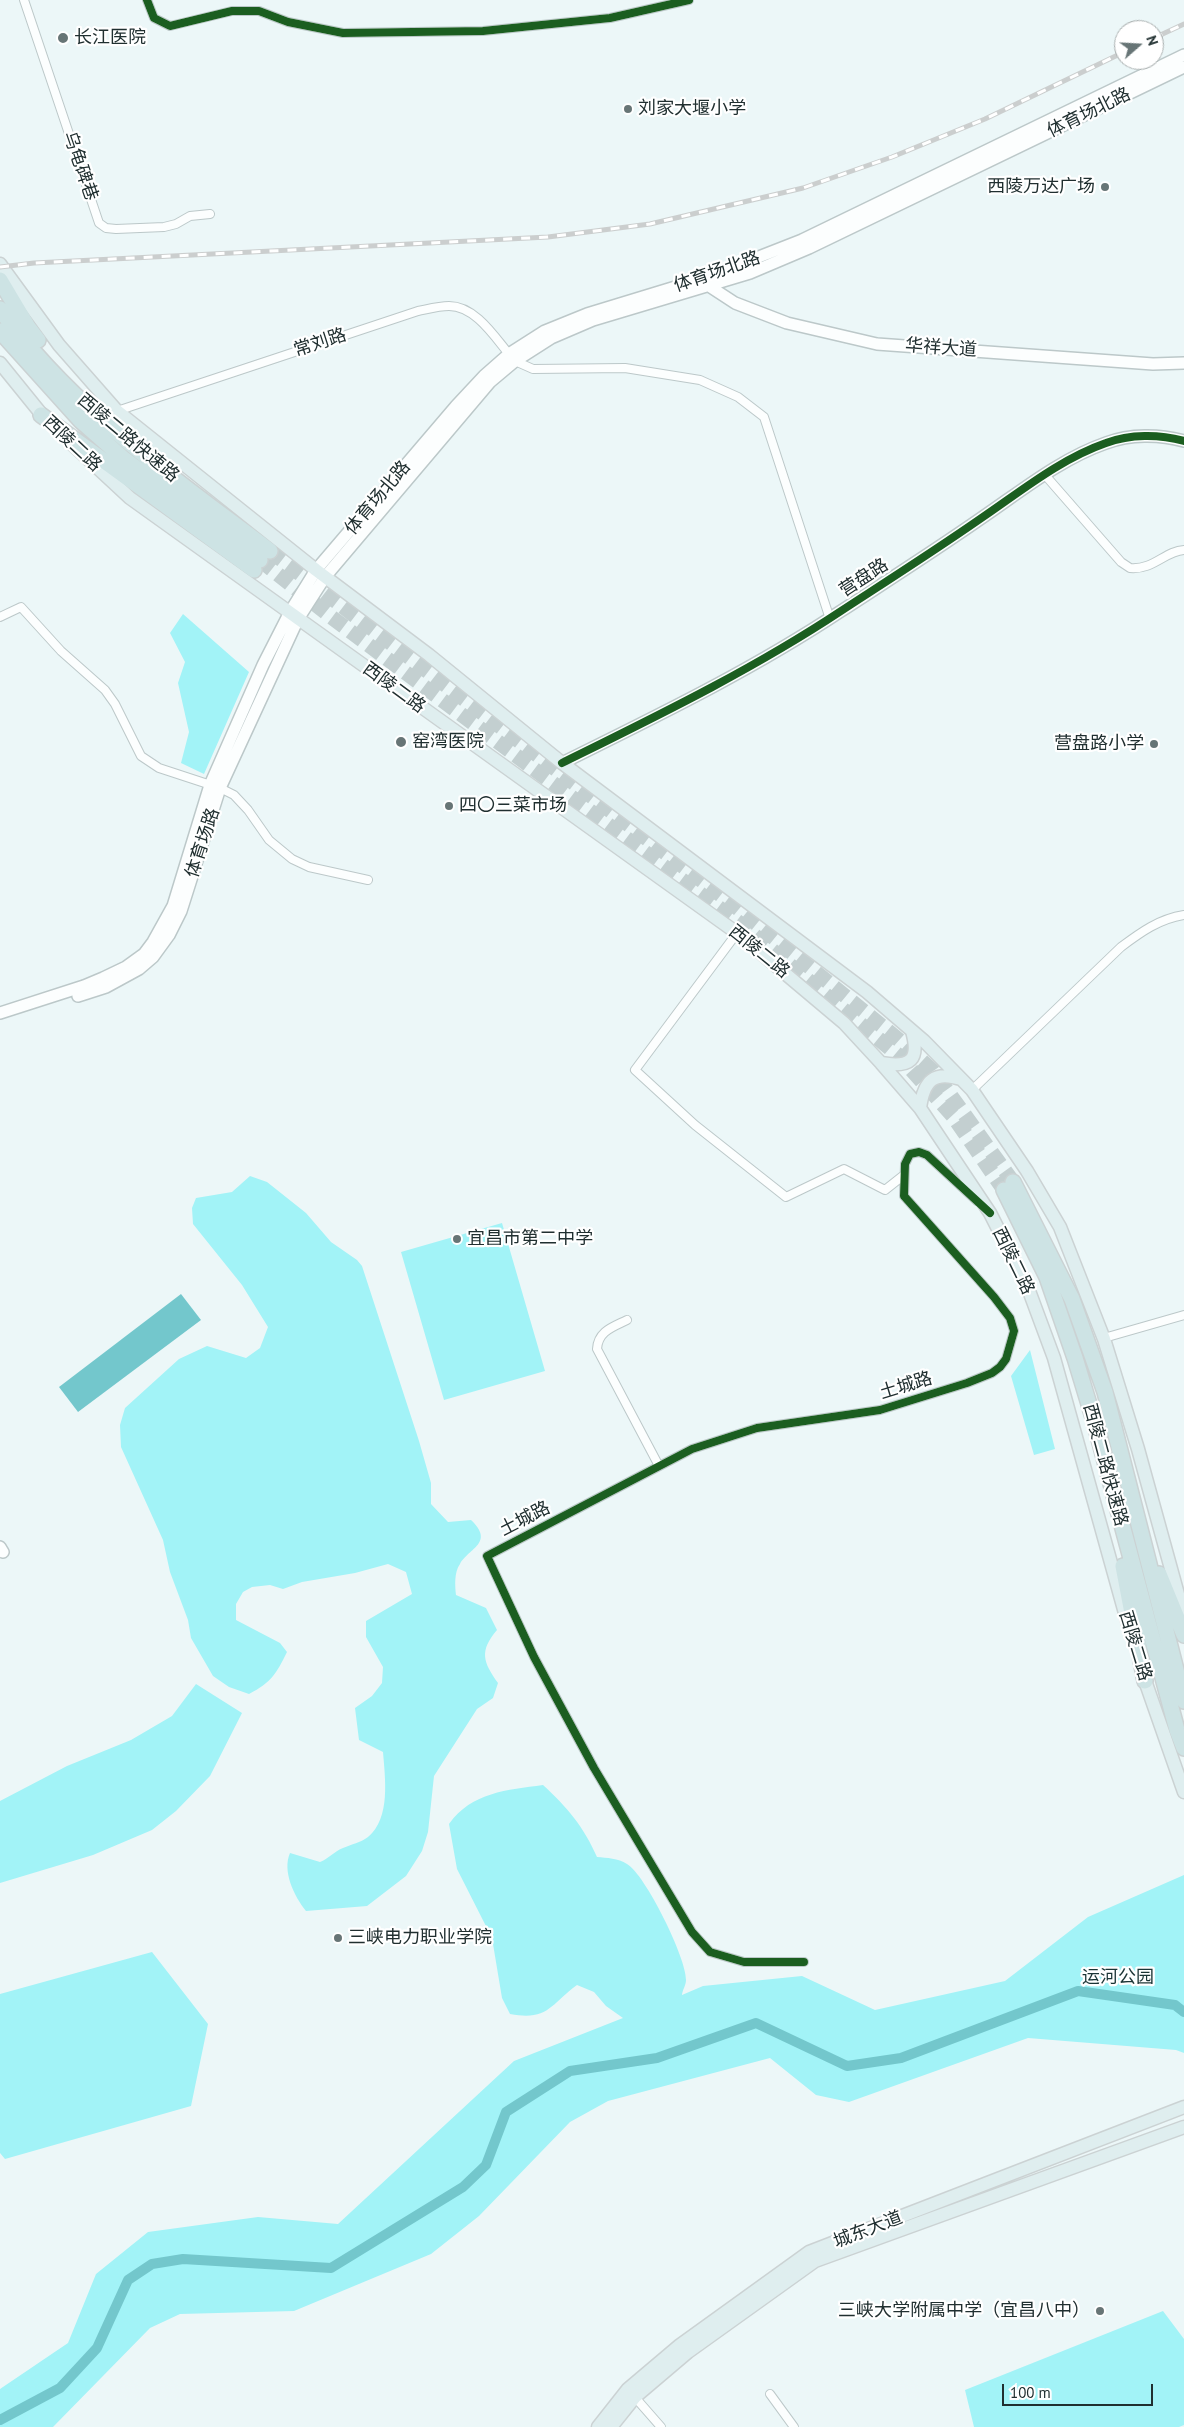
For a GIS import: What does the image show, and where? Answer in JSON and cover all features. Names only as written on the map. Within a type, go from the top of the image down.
[{"type":"highway","points":[[0,280],[28,327],[124,440]]},
{"type":"highway","name":"西陵二路快速路","points":[[1,310],[55,375],[124,440],[261,561]]},
{"type":"highway","name":"西陵二路快速路","points":[[0,331],[81,421],[116,453],[261,561]]},
{"type":"highway","points":[[40,414],[261,561]]},
{"type":"highway","name":"西陵二路快速路","points":[[1184,1701],[1157,1628],[1095,1424],[1047,1277],[1009,1186],[1072,1299],[1105,1392],[1135,1509],[1157,1628],[1177,1730],[1184,1748]]},
{"type":"highway","points":[[1095,1424],[1145,1681]]},
{"type":"highway","points":[[1135,1509],[1184,1635]]},
{"type":"main road","name":"体育场北路","points":[[320,573],[487,379],[545,331],[586,314],[705,278],[802,240],[1184,55]]},
{"type":"main road","name":"体育场北路","points":[[512,357],[593,320],[750,273],[842,233],[1184,67]]},
{"type":"main road","name":"西陵二路","points":[[0,264],[59,345],[117,410],[320,573],[429,655],[562,763],[868,992],[912,1031],[972,1090],[1027,1172],[1060,1227],[1104,1338],[1138,1450],[1184,1616]]},
{"type":"main road","name":"华祥大道","points":[[709,286],[734,303],[787,322],[877,344],[1153,364],[1184,363]]},
{"type":"main road","name":"西陵二路","points":[[0,363],[40,414],[130,498],[737,933],[844,1023],[920,1108],[990,1213],[1028,1288],[1054,1358],[1145,1681],[1184,1792]]},
{"type":"main road","name":"营盘路","points":[[562,763],[716,686],[830,619],[1045,474],[1083,453],[1120,439],[1149,436],[1184,441]]},
{"type":"main road","name":"体育场路","points":[[0,1013],[84,986],[126,967],[144,954],[160,931],[172,906],[263,664],[320,573]]},
{"type":"main road","name":"体育场路","points":[[0,1021],[106,987],[139,969],[153,957],[178,920],[216,786]]},
{"type":"main road","points":[[881,1063],[901,1065],[913,1058],[916,1050],[912,1031]]},
{"type":"main road","points":[[920,1108],[924,1089],[932,1079],[948,1075],[961,1079]]},
{"type":"main road","name":"城东大道","points":[[598,2427],[680,2345],[809,2252],[1184,2107]]},
{"type":"main road","name":"城东大道","points":[[611,2427],[632,2393],[815,2261],[1184,2127]]},
{"type":"street","name":"乌龟碑巷","points":[[24,0],[99,223],[106,228],[116,229],[164,227],[176,224],[190,216],[210,214]]},
{"type":"street","points":[[147,0],[154,18],[170,26],[232,11],[259,11],[288,22],[343,33],[483,31],[610,18],[688,0]]},
{"type":"street","name":"常刘路","points":[[117,410],[418,311],[450,306],[470,312],[512,357]]},
{"type":"street","points":[[512,357],[533,369],[625,368],[700,380],[738,397],[764,416],[830,619]]},
{"type":"street","points":[[1045,474],[1121,562],[1130,568],[1139,569],[1149,566],[1177,551],[1184,550]]},
{"type":"street","points":[[0,617],[20,607],[61,651],[105,690],[115,704],[141,756],[159,768],[216,786],[234,795],[248,810],[269,840],[292,860],[368,880]]},
{"type":"street","points":[[972,1090],[1121,947],[1141,932],[1166,918],[1184,915]]},
{"type":"street","points":[[737,933],[635,1070],[695,1125],[786,1197],[844,1169],[884,1190],[904,1175]]},
{"type":"street","name":"土城路","points":[[804,1962],[744,1962],[710,1952],[692,1932],[594,1768],[548,1683],[487,1556],[692,1449],[757,1428],[880,1410],[967,1383],[992,1373],[1006,1359],[1014,1331],[1010,1318],[994,1297],[904,1196],[905,1164],[910,1154],[919,1152],[935,1161],[990,1213]]},
{"type":"street","points":[[1104,1338],[1184,1315]]},
{"type":"street","points":[[627,1320],[602,1334],[598,1340],[598,1349],[659,1466]]},
{"type":"street","points":[[632,2393],[661,2427]]},
{"type":"street","points":[[770,2394],[794,2427]]},
{"type":"green space","points":[[183,614],[249,672],[204,774],[181,763],[189,732],[178,683],[185,662],[170,633]]},
{"type":"green space","points":[[250,1176],[267,1182],[306,1213],[331,1242],[357,1260],[362,1266],[419,1441],[431,1483],[431,1504],[448,1522],[471,1520],[481,1534],[478,1545],[464,1558],[458,1567],[455,1579],[456,1595],[486,1608],[497,1630],[491,1637],[485,1650],[486,1663],[498,1683],[493,1698],[477,1709],[434,1776],[428,1832],[422,1851],[406,1876],[367,1906],[306,1911],[290,1883],[287,1868],[290,1853],[320,1862],[340,1849],[368,1837],[380,1819],[385,1797],[383,1752],[359,1740],[355,1708],[372,1696],[382,1683],[383,1667],[366,1637],[366,1621],[412,1594],[406,1572],[388,1564],[355,1573],[302,1582],[283,1589],[270,1585],[252,1587],[243,1592],[236,1604],[236,1620],[280,1643],[287,1652],[273,1677],[257,1690],[249,1694],[229,1687],[213,1676],[191,1638],[188,1620],[170,1572],[163,1540],[121,1447],[120,1425],[125,1408],[179,1359],[207,1346],[246,1358],[260,1348],[268,1327],[242,1285],[193,1224],[192,1208],[196,1198],[232,1192]]},
{"type":"green space","points":[[502,1223],[545,1371],[444,1400],[401,1252]]},
{"type":"green space","points":[[1030,1350],[1055,1449],[1034,1455],[1011,1376]]},
{"type":"green space","points":[[196,1684],[242,1713],[210,1776],[176,1811],[152,1830],[93,1855],[0,1883],[0,1801],[67,1766],[131,1740],[172,1716]]},
{"type":"green space","name":"运河公园","points":[[543,1785],[574,1818],[597,1857],[624,1862],[635,1871],[644,1883],[664,1918],[680,1954],[686,1980],[682,1995],[703,1986],[802,1976],[875,2010],[1005,1981],[1088,1917],[1184,1875],[1184,2053],[1176,2050],[1028,2038],[849,2102],[816,2095],[770,2058],[608,2101],[570,2122],[479,2216],[431,2254],[294,2311],[180,2314],[150,2328],[53,2427],[0,2427],[0,2389],[68,2343],[96,2274],[148,2232],[258,2217],[338,2224],[514,2061],[623,2018],[606,2006],[594,1992],[577,1985],[548,2010],[533,2015],[510,2014],[502,1998],[492,1938],[457,1869],[449,1824],[458,1813],[468,1805],[491,1794]]},
{"type":"green space","points":[[152,1952],[208,2024],[191,2106],[5,2159],[0,2153],[0,1994]]},
{"type":"green space","points":[[1163,2311],[1184,2339],[1184,2425],[1179,2427],[974,2427],[965,2390]]},
{"type":"shaded area","points":[[181,1294],[201,1320],[78,1412],[59,1387]]},
{"type":"waterway","points":[[0,2420],[60,2388],[97,2348],[128,2280],[152,2264],[183,2259],[331,2268],[463,2187],[486,2165],[506,2112],[570,2071],[657,2058],[756,2023],[847,2066],[901,2058],[1078,1991],[1175,2005],[1184,2012]]},
{"type":"tunnel","points":[[270,551],[731,903],[899,1040],[933,1071],[1013,1182]]},
{"type":"tunnel","points":[[260,560],[330,616],[742,925],[899,1056],[953,1116],[1004,1190]]},
{"type":"railway","points":[[1164,33],[1184,24]]},
{"type":"railway","points":[[0,267],[34,263],[548,237],[650,224],[803,188],[892,157],[985,119],[1114,57]]},
{"type":"cycle path","points":[[147,0],[154,18],[170,26],[232,11],[259,11],[288,22],[343,33],[483,31],[610,18],[689,0]]},
{"type":"cycle path","points":[[562,763],[739,673],[807,633],[963,531],[1056,467],[1073,458],[1106,443],[1125,438],[1155,436],[1184,441]]},
{"type":"cycle path","points":[[804,1962],[744,1962],[710,1952],[692,1932],[594,1768],[534,1657],[487,1556],[692,1449],[757,1428],[880,1410],[967,1383],[992,1373],[1006,1359],[1014,1331],[1010,1318],[994,1297],[904,1196],[905,1164],[910,1154],[919,1152],[927,1155],[990,1213]]},
{"type":"place","name":"长江医院","points":[[63,38]]},
{"type":"place","name":"刘家大堰小学","points":[[628,109]]},
{"type":"place","name":"西陵万达广场","points":[[1105,187]]},
{"type":"place","name":"窑湾医院","points":[[401,742]]},
{"type":"place","name":"营盘路小学","points":[[1154,744]]},
{"type":"place","name":"四〇三菜市场","points":[[449,806]]},
{"type":"place","name":"宜昌市第二中学","points":[[457,1239]]},
{"type":"place","name":"三峡电力职业学院","points":[[338,1938]]},
{"type":"place","name":"三峡大学附属中学（宜昌八中）","points":[[1100,2311]]}]
